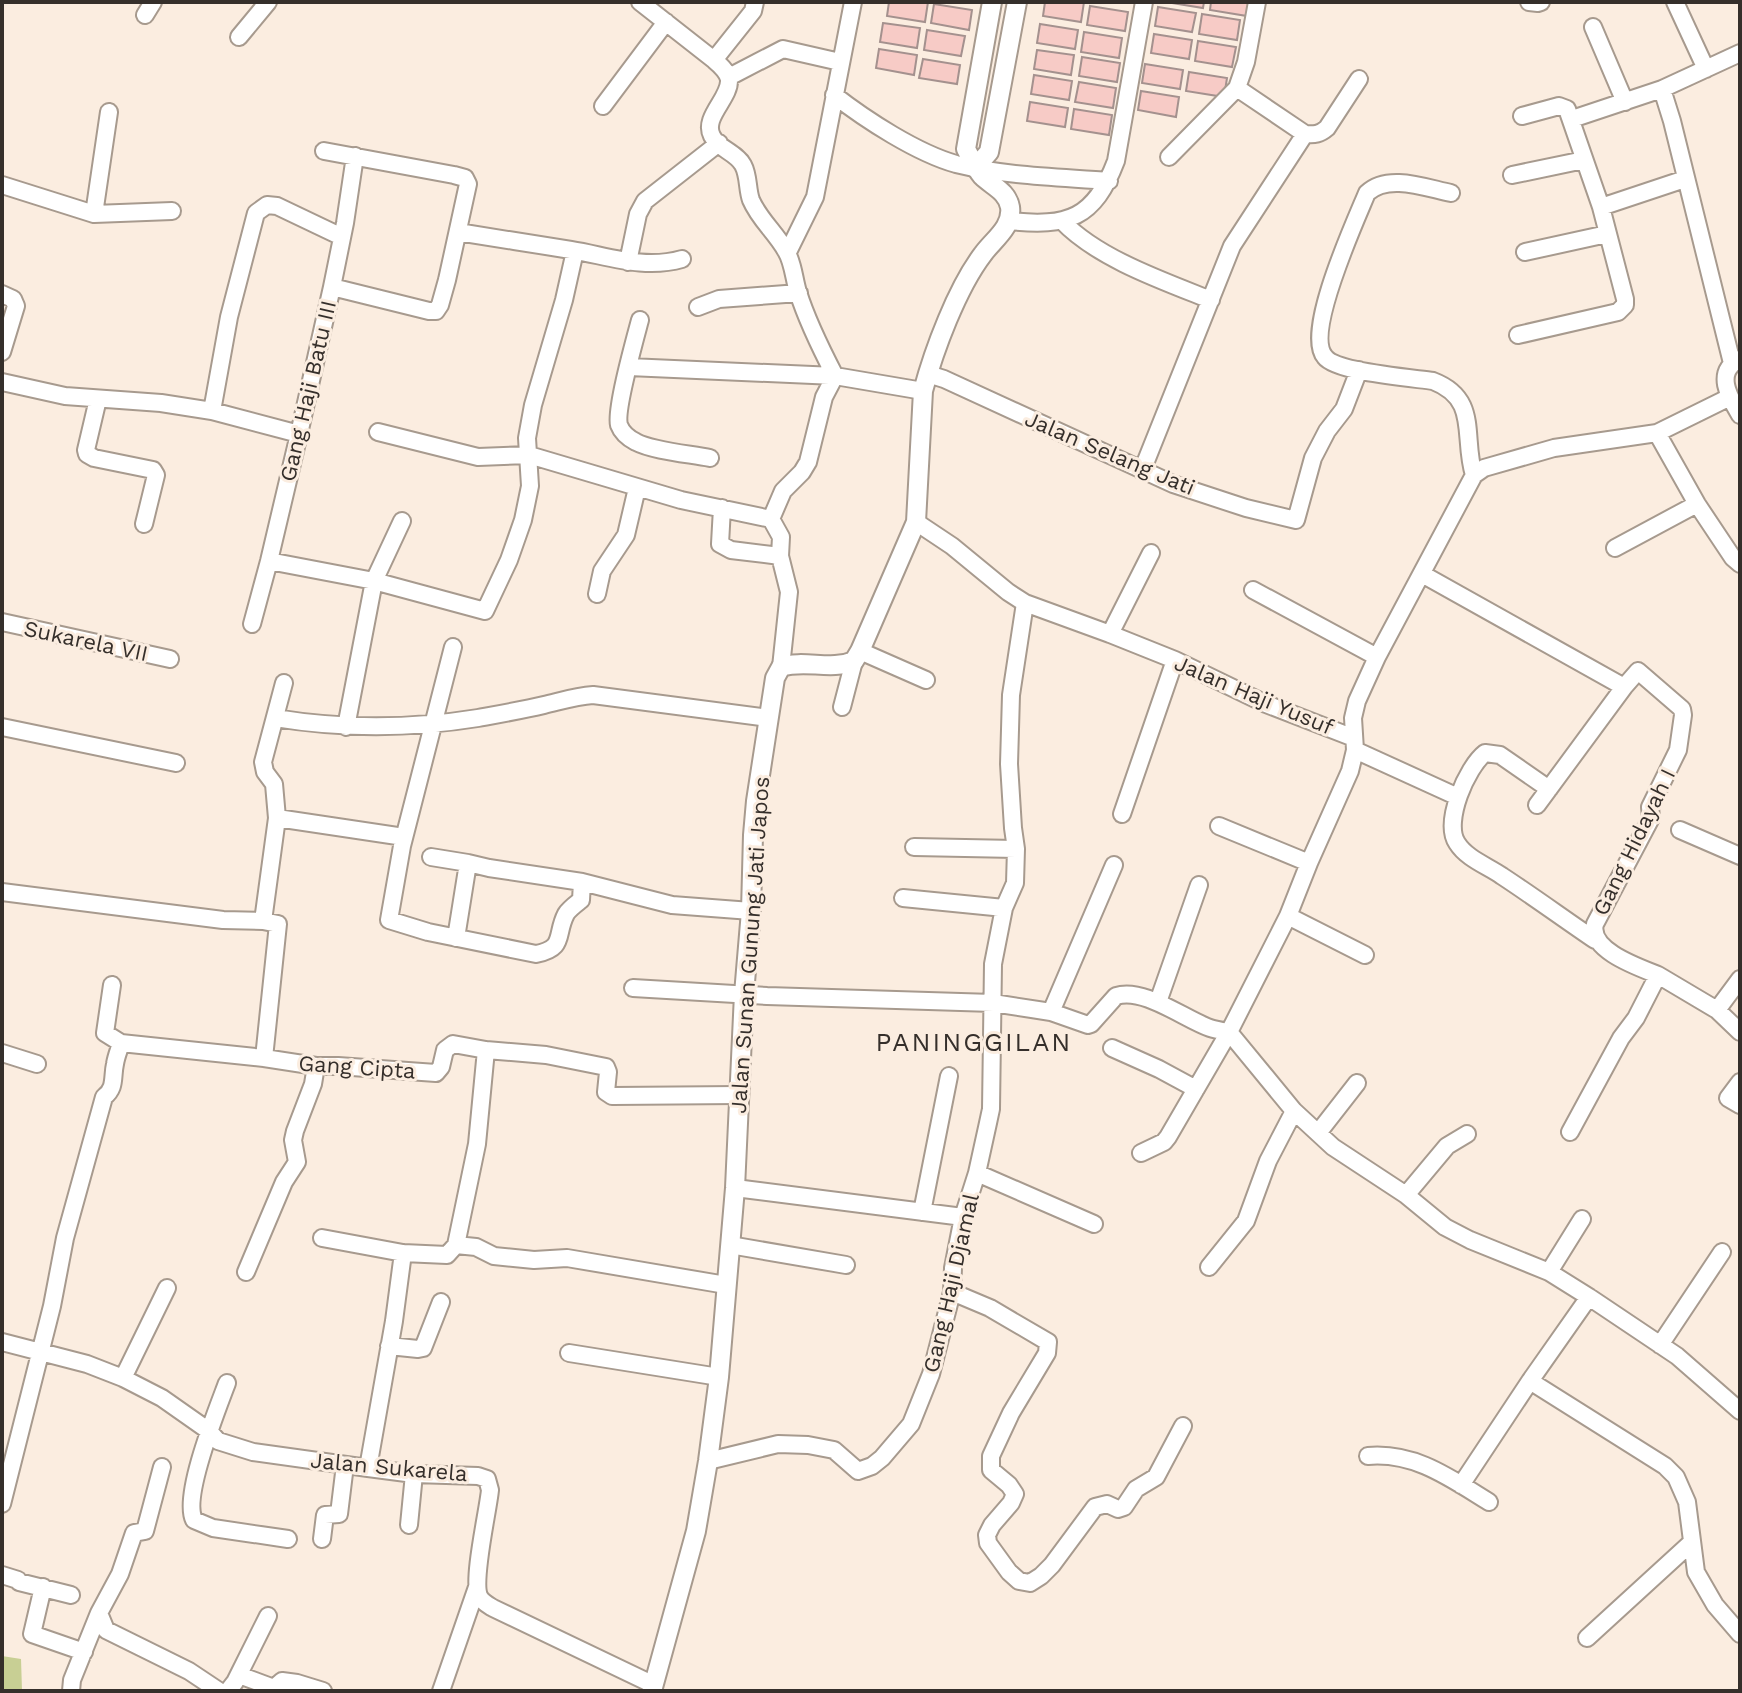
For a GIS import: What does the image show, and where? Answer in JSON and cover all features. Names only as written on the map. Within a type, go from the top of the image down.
[{"type":"street","points":[[239,37],[268,2]]},
{"type":"street","points":[[714,60],[753,11],[755,2]]},
{"type":"street","points":[[788,252],[815,197],[853,2]]},
{"type":"street","points":[[842,707],[857,656],[916,522],[926,383],[936,348],[972,271],[1009,221],[1010,208],[1006,197],[983,178],[966,149],[992,2]]},
{"type":"street","points":[[975,168],[989,152],[1017,2]]},
{"type":"street","points":[[1009,221],[1036,224],[1080,215],[1109,181],[1116,161],[1144,2]]},
{"type":"street","points":[[1169,157],[1237,88],[1246,62],[1257,2]]},
{"type":"street","points":[[1529,2],[1541,2]]},
{"type":"street","points":[[1675,2],[1706,69]]},
{"type":"street","points":[[647,4],[714,60],[729,77],[726,91],[711,121],[711,135],[738,157],[745,167],[755,209],[788,252],[814,335],[835,376],[824,397],[808,462],[783,491],[771,519]]},
{"type":"street","points":[[603,106],[666,22]]},
{"type":"street","points":[[1593,27],[1625,102]]},
{"type":"street","points":[[729,77],[783,49],[840,62]]},
{"type":"street","points":[[1572,119],[1662,89],[1740,53]]},
{"type":"street","points":[[980,69],[1003,74]]},
{"type":"street","points":[[1237,88],[1305,134],[1314,135],[1327,128],[1359,79]]},
{"type":"street","points":[[1662,89],[1736,361],[1725,381],[1740,415]]},
{"type":"street","points":[[834,95],[859,115],[929,154],[955,163],[1024,174],[1109,181]]},
{"type":"street","points":[[1518,335],[1618,312],[1625,305],[1601,207],[1567,109],[1559,106],[1522,116]]},
{"type":"street","points":[[94,214],[109,112]]},
{"type":"street","points":[[1142,471],[1232,246],[1305,134]]},
{"type":"street","points":[[628,262],[638,214],[645,201],[719,143]]},
{"type":"street","points":[[324,151],[465,178],[468,184],[445,290],[436,311],[332,287]]},
{"type":"street","name":"Gang Haji Batu III","points":[[252,624],[332,287],[355,156]]},
{"type":"street","points":[[1512,175],[1584,160]]},
{"type":"street","points":[[1601,207],[1685,179]]},
{"type":"street","points":[[1451,193],[1401,183],[1381,184],[1367,193],[1325,301],[1320,347],[1325,358],[1340,366],[1443,385],[1455,393],[1464,407],[1479,472],[1377,657],[1357,701],[1353,718],[1355,744],[1458,797]]},
{"type":"street","points":[[2,185],[94,214],[172,211]]},
{"type":"street","points":[[212,411],[229,317],[256,213],[267,205],[277,206],[342,237]]},
{"type":"street","points":[[1062,221],[1074,234],[1135,269],[1211,300]]},
{"type":"street","points":[[458,232],[628,262],[652,264],[682,259]]},
{"type":"street","points":[[1525,252],[1607,234]]},
{"type":"street","points":[[269,561],[374,581],[485,611],[509,560],[523,520],[530,486],[527,438],[533,405],[575,251]]},
{"type":"street","points":[[698,307],[719,299],[799,293]]},
{"type":"street","points":[[2,294],[13,299],[16,306],[2,352]]},
{"type":"street","points":[[640,320],[618,418],[620,428],[626,436],[643,445],[710,458]]},
{"type":"street","name":"Jalan Selang Jati","points":[[629,367],[926,383],[944,379],[1173,484],[1246,508],[1296,520],[1313,458],[1327,431],[1344,409],[1359,370]]},
{"type":"street","points":[[2,382],[65,396],[161,403],[212,411],[299,434]]},
{"type":"street","points":[[1479,472],[1554,448],[1661,440],[1730,397]]},
{"type":"street","points":[[98,399],[87,454],[153,470],[156,475],[144,524]]},
{"type":"street","points":[[378,432],[478,457],[529,455],[692,503],[771,519],[781,537],[780,556],[789,592],[781,667],[797,664],[837,665],[857,656],[926,680]]},
{"type":"street","points":[[1661,440],[1697,504],[1740,564]]},
{"type":"street","points":[[597,594],[602,571],[626,535],[637,488]]},
{"type":"street","points":[[1615,548],[1697,504]]},
{"type":"street","points":[[722,508],[720,544],[731,550],[780,556]]},
{"type":"street","points":[[346,727],[374,581],[402,521]]},
{"type":"street","name":"Jalan Haji Yusuf","points":[[916,522],[1025,603],[1175,660],[1355,744],[1350,771],[1288,916],[1229,1032],[1164,1142],[1141,1153]]},
{"type":"street","points":[[1110,634],[1151,553]]},
{"type":"street","points":[[1422,574],[1624,687],[1537,805]]},
{"type":"street","points":[[1253,590],[1377,657]]},
{"type":"street","name":"Gang Haji Djamal","points":[[708,1461],[778,1444],[808,1445],[834,1450],[858,1471],[882,1458],[911,1424],[920,1404],[952,1292],[953,1268],[963,1217],[977,1173],[991,1109],[993,964],[1004,908],[1015,883],[1016,849],[1009,764],[1011,695],[1025,603]]},
{"type":"street","name":"Sukarela VII","points":[[2,622],[170,659]]},
{"type":"street","points":[[453,647],[404,837],[389,920],[456,938],[536,954],[549,951],[557,943],[566,912],[581,900],[582,882]]},
{"type":"street","points":[[1122,814],[1175,660]]},
{"type":"street","name":"Jalan Sunan Gunung Jati Japos","points":[[653,1688],[696,1531],[719,1377],[735,1188],[756,801],[775,678],[781,667]]},
{"type":"street","name":"Gang Hidayah I","points":[[1624,687],[1638,671],[1682,709],[1683,715],[1678,750],[1650,807],[1651,818],[1595,924],[1595,940],[1632,965],[1658,975],[1717,1010],[1740,1032]]},
{"type":"street","points":[[263,921],[277,818],[274,784],[265,772],[263,762],[284,683]]},
{"type":"street","points":[[275,718],[346,727],[432,725],[593,695],[769,718]]},
{"type":"street","points":[[2,727],[176,763]]},
{"type":"street","points":[[1549,789],[1500,755],[1485,753],[1476,760],[1458,797],[1453,835],[1458,846],[1471,857],[1595,940]]},
{"type":"street","points":[[277,818],[404,837]]},
{"type":"street","points":[[1219,826],[1309,863]]},
{"type":"street","points":[[1680,830],[1740,856]]},
{"type":"street","points":[[914,847],[1016,849]]},
{"type":"street","points":[[431,857],[582,882],[672,905],[751,911]]},
{"type":"street","points":[[456,938],[468,863]]},
{"type":"street","points":[[1051,1012],[1114,865]]},
{"type":"street","points":[[1158,1002],[1199,885]]},
{"type":"street","points":[[2,892],[278,924],[264,1058]]},
{"type":"street","points":[[903,898],[1004,908]]},
{"type":"street","points":[[1288,916],[1365,955]]},
{"type":"street","points":[[1570,1132],[1658,975]]},
{"type":"street","points":[[1717,1010],[1740,979]]},
{"type":"street","points":[[2,1504],[52,1306],[65,1238],[104,1097],[110,1093],[115,1076],[113,1069],[121,1043],[105,1033],[112,985]]},
{"type":"street","points":[[633,988],[993,1003],[1051,1012],[1088,1025],[1112,999],[1121,994],[1158,1002],[1210,1028],[1229,1032],[1294,1111],[1333,1147],[1406,1195],[1445,1227],[1549,1272],[1677,1356],[1740,1411]]},
{"type":"street","name":"Gang Cipta","points":[[121,1043],[316,1066],[436,1073],[441,1067],[445,1050],[453,1044],[546,1055],[606,1067],[606,1092],[612,1096],[739,1095]]},
{"type":"street","points":[[1112,1048],[1196,1089]]},
{"type":"street","points":[[322,1238],[403,1253],[447,1255],[456,1245],[477,1144],[486,1050]]},
{"type":"street","points":[[2,1053],[37,1064]]},
{"type":"street","points":[[246,1272],[284,1182],[297,1162],[293,1140],[313,1084],[316,1066]]},
{"type":"street","points":[[922,1212],[949,1076]]},
{"type":"street","points":[[1740,1082],[1728,1098],[1740,1105]]},
{"type":"street","points":[[1318,1133],[1357,1083]]},
{"type":"street","points":[[1209,1267],[1246,1221],[1268,1161],[1294,1111]]},
{"type":"street","points":[[1406,1195],[1447,1146],[1467,1134]]},
{"type":"street","points":[[977,1173],[1094,1224]]},
{"type":"street","points":[[735,1188],[963,1217]]},
{"type":"street","points":[[1549,1272],[1582,1219]]},
{"type":"street","points":[[456,1245],[476,1247],[494,1256],[534,1260],[567,1258],[726,1285]]},
{"type":"street","points":[[730,1245],[846,1265]]},
{"type":"street","points":[[1660,1345],[1722,1252]]},
{"type":"street","points":[[368,1468],[403,1253]]},
{"type":"street","points":[[123,1378],[167,1288]]},
{"type":"street","points":[[952,1292],[990,1308],[1048,1342],[1047,1353],[1011,1413],[991,1456],[991,1470],[1015,1494],[992,1525],[987,1535],[988,1543],[1019,1581],[1030,1583],[1041,1576],[1095,1507],[1107,1504],[1118,1509],[1124,1507],[1136,1489],[1156,1477],[1183,1426]]},
{"type":"street","points":[[1461,1485],[1589,1297]]},
{"type":"street","points":[[389,1346],[423,1348],[441,1302]]},
{"type":"street","name":"Jalan Sukarela","points":[[2,1342],[87,1364],[123,1378],[162,1398],[209,1431],[218,1441],[253,1452],[414,1474],[484,1477],[490,1484],[477,1587]]},
{"type":"street","points":[[569,1353],[719,1377]]},
{"type":"street","points":[[1530,1381],[1665,1466],[1676,1477],[1687,1502],[1696,1572],[1715,1605],[1740,1634]]},
{"type":"street","points":[[227,1383],[209,1431],[190,1512],[194,1520],[213,1528],[288,1539]]},
{"type":"street","points":[[1368,1456],[1402,1457],[1441,1473],[1489,1502]]},
{"type":"street","points":[[322,1539],[325,1515],[339,1514],[345,1465]]},
{"type":"street","points":[[71,1691],[72,1680],[99,1613],[120,1574],[134,1533],[145,1531],[162,1467]]},
{"type":"street","points":[[409,1525],[414,1474]]},
{"type":"street","points":[[1587,1638],[1692,1542]]},
{"type":"street","points":[[2,1575],[71,1595]]},
{"type":"street","points":[[43,1587],[32,1634],[84,1652]]},
{"type":"street","points":[[477,1587],[480,1598],[493,1608],[653,1688]]},
{"type":"street","points":[[441,1691],[477,1587]]},
{"type":"street","points":[[99,1613],[106,1630],[189,1671],[219,1691]]},
{"type":"street","points":[[228,1691],[268,1616]]},
{"type":"street","points":[[239,1675],[274,1688],[282,1681],[323,1691]]},
{"type":"green space","points":[[2,1656],[21,1659],[22,1691],[2,1691]]},
{"type":"building","points":[[889,2],[928,2],[925,22],[887,16]]},
{"type":"building","points":[[1045,2],[1084,2],[1081,22],[1043,16]]},
{"type":"building","points":[[1166,2],[1204,2],[1203,8]]},
{"type":"building","points":[[1211,2],[1249,2],[1247,16],[1210,10]]},
{"type":"building","points":[[934,4],[972,10],[969,30],[931,23]]},
{"type":"building","points":[[1090,6],[1128,12],[1125,31],[1087,25]]},
{"type":"building","points":[[1158,7],[1196,13],[1192,32],[1155,26]]},
{"type":"building","points":[[1202,14],[1240,20],[1237,40],[1199,34]]},
{"type":"building","points":[[883,23],[920,28],[917,48],[880,42]]},
{"type":"building","points":[[1040,24],[1078,30],[1075,49],[1037,43]]},
{"type":"building","points":[[927,30],[965,36],[961,56],[924,50]]},
{"type":"building","points":[[1084,32],[1122,38],[1119,58],[1081,52]]},
{"type":"building","points":[[1154,34],[1192,40],[1189,59],[1151,53]]},
{"type":"building","points":[[1198,41],[1236,47],[1232,67],[1195,61]]},
{"type":"building","points":[[879,49],[917,55],[914,75],[876,68]]},
{"type":"building","points":[[1037,50],[1074,55],[1071,75],[1034,69]]},
{"type":"building","points":[[1082,57],[1120,63],[1117,82],[1079,76]]},
{"type":"building","points":[[923,59],[960,65],[957,84],[919,78]]},
{"type":"building","points":[[1145,64],[1183,70],[1180,89],[1142,83]]},
{"type":"building","points":[[1189,72],[1227,78],[1224,97],[1186,91]]},
{"type":"building","points":[[1034,75],[1072,81],[1069,100],[1031,94]]},
{"type":"building","points":[[1079,82],[1116,88],[1113,108],[1075,102]]},
{"type":"building","points":[[1141,91],[1179,97],[1176,117],[1138,110]]},
{"type":"building","points":[[1030,102],[1068,108],[1065,127],[1027,121]]},
{"type":"building","points":[[1074,109],[1112,115],[1109,135],[1071,129]]},
{"type":"district","name":"PANINGGILAN","points":[[974,1042]]}]
